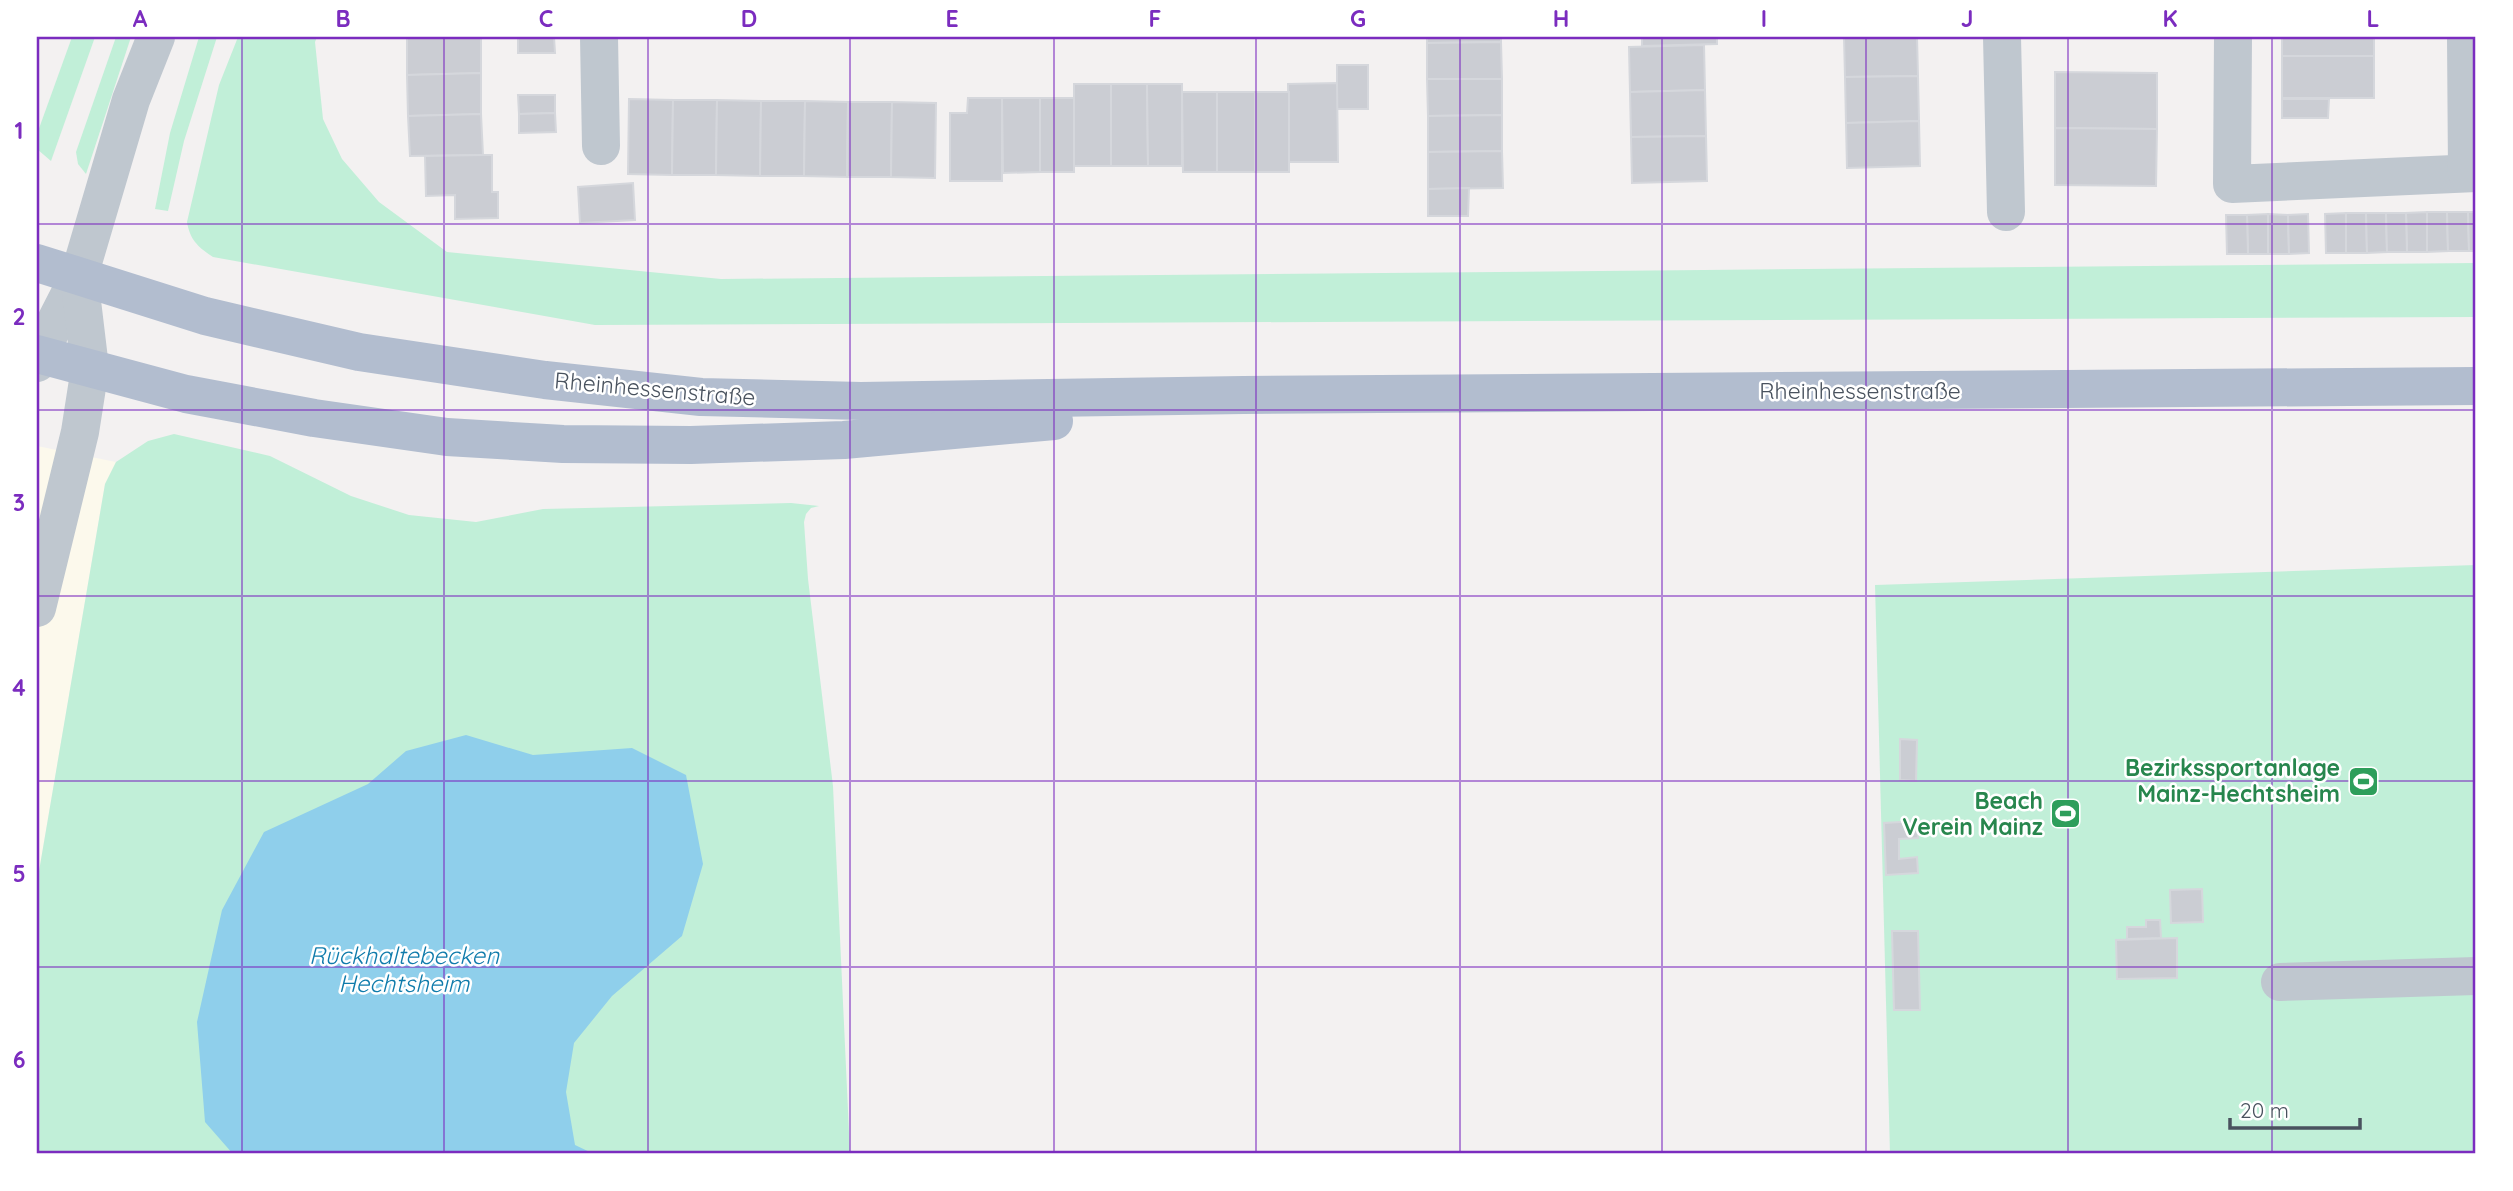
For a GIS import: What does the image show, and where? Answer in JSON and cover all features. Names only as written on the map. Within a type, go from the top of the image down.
[{"type":"main road","name":"Rheinhessenstraße","points":[[37,263],[205,316],[359,352],[545,380],[701,397],[862,401],[1244,395],[2476,386]]},
{"type":"main road","name":"Rheinhessenstraße","points":[[37,357],[186,394],[314,418],[447,437],[563,444],[691,445],[844,440],[1128,414],[1244,395]]},
{"type":"street","points":[[37,608],[80,432],[90,368],[79,276],[131,100],[156,37]]},
{"type":"street","points":[[599,37],[601,146]]},
{"type":"street","points":[[2002,37],[2006,212]]},
{"type":"street","points":[[2233,37],[2232,184],[2472,173],[2466,37]]},
{"type":"street","name":"Rheinhessenstraße","points":[[37,357],[79,276]]},
{"type":"street","points":[[2280,982],[2476,976]]},
{"type":"shaded area","points":[[37,446],[116,462],[105,484],[37,883]]},
{"type":"green space","points":[[72,37],[95,37],[51,161],[37,149],[37,134]]},
{"type":"green space","points":[[116,37],[131,37],[86,174],[78,164],[76,152]]},
{"type":"green space","points":[[199,37],[217,37],[184,141],[168,211],[155,209],[170,133]]},
{"type":"green space","points":[[238,37],[317,37],[315,42],[323,119],[342,159],[379,202],[447,252],[721,279],[2476,263],[2476,317],[595,325],[213,257],[203,250],[193,238],[187,222],[219,85]]},
{"type":"green space","points":[[174,434],[270,456],[351,496],[409,515],[476,522],[543,509],[791,503],[819,506],[811,508],[804,522],[808,579],[833,786],[850,1154],[37,1154],[37,883],[105,484],[116,462],[148,441]]},
{"type":"green space","points":[[2476,565],[2476,1154],[1890,1154],[1875,585]]},
{"type":"water","name":"Rückhaltebecken Hechtsheim","points":[[466,735],[533,755],[632,748],[686,775],[703,864],[682,936],[612,996],[574,1043],[566,1092],[575,1145],[594,1154],[233,1154],[205,1122],[197,1022],[222,910],[264,832],[368,784],[406,751]]},
{"type":"building","points":[[407,37],[481,37],[481,73],[407,75]]},
{"type":"building","points":[[518,37],[554,37],[555,53],[518,53]]},
{"type":"building","points":[[1427,37],[1501,37],[1501,42],[1427,43]]},
{"type":"building","points":[[1642,37],[1717,37],[1717,44],[1642,46]]},
{"type":"building","points":[[1844,37],[1917,37],[1918,76],[1845,77]]},
{"type":"building","points":[[2282,37],[2374,37],[2374,56],[2282,56]]},
{"type":"building","points":[[1501,42],[1502,79],[1427,79],[1427,43]]},
{"type":"building","points":[[1704,45],[1705,90],[1630,92],[1629,47]]},
{"type":"building","points":[[2282,56],[2374,56],[2374,98],[2282,98]]},
{"type":"building","points":[[1337,65],[1368,65],[1368,109],[1337,109]]},
{"type":"building","points":[[2055,72],[2157,73],[2157,129],[2055,128]]},
{"type":"building","points":[[481,73],[481,114],[408,116],[407,75]]},
{"type":"building","points":[[1918,76],[1919,121],[1846,123],[1845,77]]},
{"type":"building","points":[[1427,79],[1502,79],[1502,115],[1428,116]]},
{"type":"building","points":[[1337,83],[1338,162],[1289,162],[1288,84]]},
{"type":"building","points":[[1074,84],[1111,84],[1111,166],[1074,166]]},
{"type":"building","points":[[1111,84],[1147,84],[1148,166],[1111,166]]},
{"type":"building","points":[[1147,84],[1182,84],[1182,166],[1148,166]]},
{"type":"building","points":[[1705,90],[1706,136],[1631,137],[1630,92]]},
{"type":"building","points":[[1182,92],[1217,92],[1217,172],[1183,172]]},
{"type":"building","points":[[1217,92],[1255,92],[1255,172],[1217,172]]},
{"type":"building","points":[[1255,92],[1289,92],[1289,172],[1255,172]]},
{"type":"building","points":[[518,95],[555,95],[555,113],[519,114]]},
{"type":"building","points":[[968,98],[1002,98],[1002,181],[950,181],[950,113],[967,113]]},
{"type":"building","points":[[1002,98],[1040,98],[1040,172],[1003,173]]},
{"type":"building","points":[[1040,98],[1074,98],[1074,172],[1040,172]]},
{"type":"building","points":[[629,99],[673,100],[672,175],[628,174]]},
{"type":"building","points":[[2282,99],[2329,99],[2328,118],[2282,118]]},
{"type":"building","points":[[673,100],[717,100],[716,175],[672,175]]},
{"type":"building","points":[[717,100],[761,101],[760,176],[716,175]]},
{"type":"building","points":[[761,101],[805,101],[804,176],[760,176]]},
{"type":"building","points":[[805,101],[848,102],[847,177],[804,176]]},
{"type":"building","points":[[848,102],[892,102],[891,177],[847,177]]},
{"type":"building","points":[[892,102],[936,103],[935,178],[891,177]]},
{"type":"building","points":[[555,113],[556,132],[519,133],[519,114]]},
{"type":"building","points":[[481,114],[483,155],[410,156],[408,116]]},
{"type":"building","points":[[1502,115],[1502,151],[1428,152],[1428,116]]},
{"type":"building","points":[[1919,121],[1920,166],[1847,168],[1846,123]]},
{"type":"building","points":[[2055,128],[2157,129],[2156,186],[2055,185]]},
{"type":"building","points":[[1706,136],[1707,181],[1632,183],[1631,137]]},
{"type":"building","points":[[1502,151],[1503,188],[1428,189],[1428,152]]},
{"type":"building","points":[[492,155],[492,192],[498,192],[498,218],[455,219],[455,195],[426,196],[425,156]]},
{"type":"building","points":[[633,183],[635,220],[580,223],[578,187]]},
{"type":"building","points":[[1469,188],[1468,216],[1428,216],[1428,189]]},
{"type":"building","points":[[2427,212],[2447,212],[2448,251],[2427,252]]},
{"type":"building","points":[[2427,212],[2427,252],[2407,252],[2406,213]]},
{"type":"building","points":[[2447,212],[2468,212],[2469,251],[2448,251]]},
{"type":"building","points":[[2468,212],[2476,212],[2476,251],[2469,251]]},
{"type":"building","points":[[2346,213],[2366,213],[2367,253],[2346,253]]},
{"type":"building","points":[[2346,213],[2346,253],[2326,253],[2325,214]]},
{"type":"building","points":[[2366,213],[2386,213],[2387,252],[2367,253]]},
{"type":"building","points":[[2386,213],[2406,213],[2407,252],[2387,252]]},
{"type":"building","points":[[2268,214],[2288,215],[2289,254],[2268,254]]},
{"type":"building","points":[[2268,214],[2268,254],[2248,254],[2247,215]]},
{"type":"building","points":[[2308,214],[2309,253],[2289,254],[2288,215]]},
{"type":"building","points":[[2226,215],[2247,215],[2248,254],[2227,254]]},
{"type":"building","points":[[1900,739],[1917,740],[1916,781],[1900,780]]},
{"type":"building","points":[[1917,821],[1918,838],[1899,839],[1899,859],[1917,857],[1918,873],[1886,875],[1884,823]]},
{"type":"building","points":[[2202,889],[2203,922],[2171,923],[2170,890]]},
{"type":"building","points":[[2146,920],[2160,920],[2161,938],[2127,939],[2127,927],[2146,927]]},
{"type":"building","points":[[1892,931],[1918,931],[1920,1010],[1894,1010]]},
{"type":"building","points":[[2177,938],[2177,978],[2117,979],[2116,940]]},
{"type":"place","name":"Bezirkssportanlage Mainz-Hechtsheim","points":[[2363,781]]},
{"type":"place","name":"Beach Verein Mainz","points":[[2066,814]]}]
